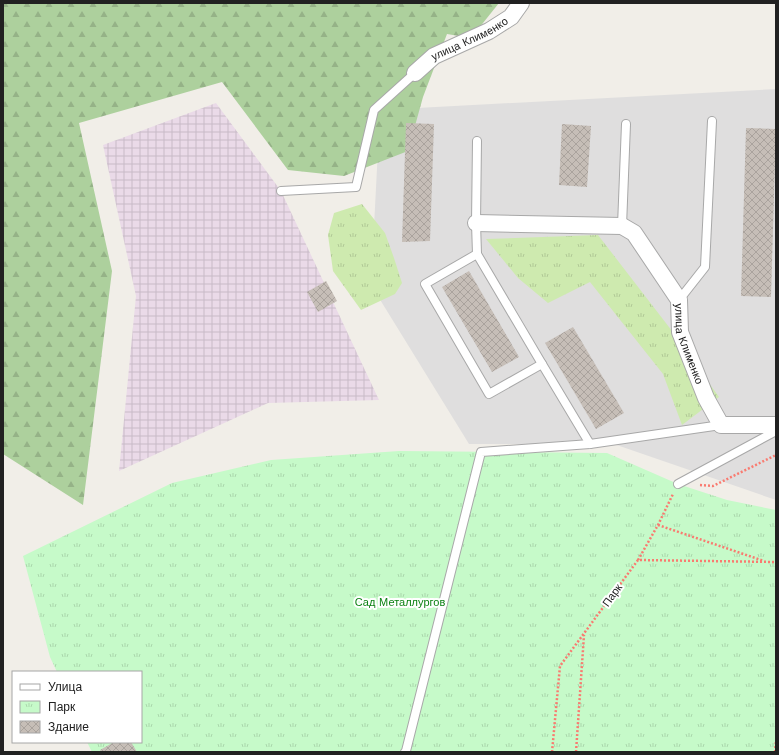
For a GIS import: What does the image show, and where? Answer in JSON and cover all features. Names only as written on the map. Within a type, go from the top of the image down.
[{"type":"street","name":"улица Клименко","points":[[415,73],[434,56],[489,31],[511,17],[521,3]]},
{"type":"street","points":[[476,223],[622,226]]},
{"type":"street","name":"улица Клименко","points":[[622,226],[634,233],[679,300],[680,332],[706,398],[721,425]]},
{"type":"street","points":[[721,425],[776,425]]},
{"type":"lane","points":[[281,191],[356,187],[374,110],[415,73]]},
{"type":"lane","points":[[679,300],[705,267],[712,121]]},
{"type":"lane","points":[[622,226],[626,124]]},
{"type":"lane","points":[[477,141],[477,254],[590,444]]},
{"type":"lane","points":[[477,254],[425,284],[489,394],[542,364]]},
{"type":"lane","points":[[405,752],[481,452],[590,444],[721,425]]},
{"type":"lane","points":[[678,484],[776,431]]},
{"type":"path","points":[[768,562],[658,525],[678,484],[713,486],[776,455]]},
{"type":"path","name":"Парк","points":[[552,752],[560,666],[638,560],[658,525]]},
{"type":"path","points":[[638,560],[776,562]]},
{"type":"path","points":[[576,752],[584,633]]},
{"type":"path","points":[[775,752],[776,741]]},
{"type":"shaded area","points":[[776,89],[776,500],[608,442],[590,444],[469,444],[371,285],[380,110]]},
{"type":"shaded area","points":[[216,103],[281,191],[379,400],[268,403],[119,471],[136,296],[103,145]]},
{"type":"green space","points":[[3,3],[499,3],[471,38],[447,34],[423,97],[408,151],[344,176],[288,170],[222,82],[79,123],[112,271],[83,505],[3,454]]},
{"type":"green space","points":[[362,204],[385,233],[402,283],[395,294],[361,310],[333,271],[328,235],[334,213]]},
{"type":"green space","points":[[598,235],[669,327],[719,397],[682,425],[663,374],[590,282],[548,303],[518,278],[486,239]]},
{"type":"green space","name":"Сад Металлургов","points":[[399,451],[607,453],[678,484],[727,500],[776,510],[776,752],[92,752],[88,743],[142,743],[142,671],[57,671],[50,657],[23,556],[172,483],[271,460]]},
{"type":"building","points":[[406,123],[434,124],[430,241],[402,242]]},
{"type":"building","points":[[562,124],[591,126],[587,187],[559,185]]},
{"type":"building","points":[[746,128],[776,129],[771,297],[741,296]]},
{"type":"building","points":[[469,271],[519,357],[492,372],[442,287]]},
{"type":"building","points":[[326,281],[337,301],[318,312],[307,292]]},
{"type":"building","points":[[573,327],[624,413],[596,429],[545,343]]},
{"type":"building","points":[[112,743],[132,743],[137,752],[101,752],[100,750]]}]
